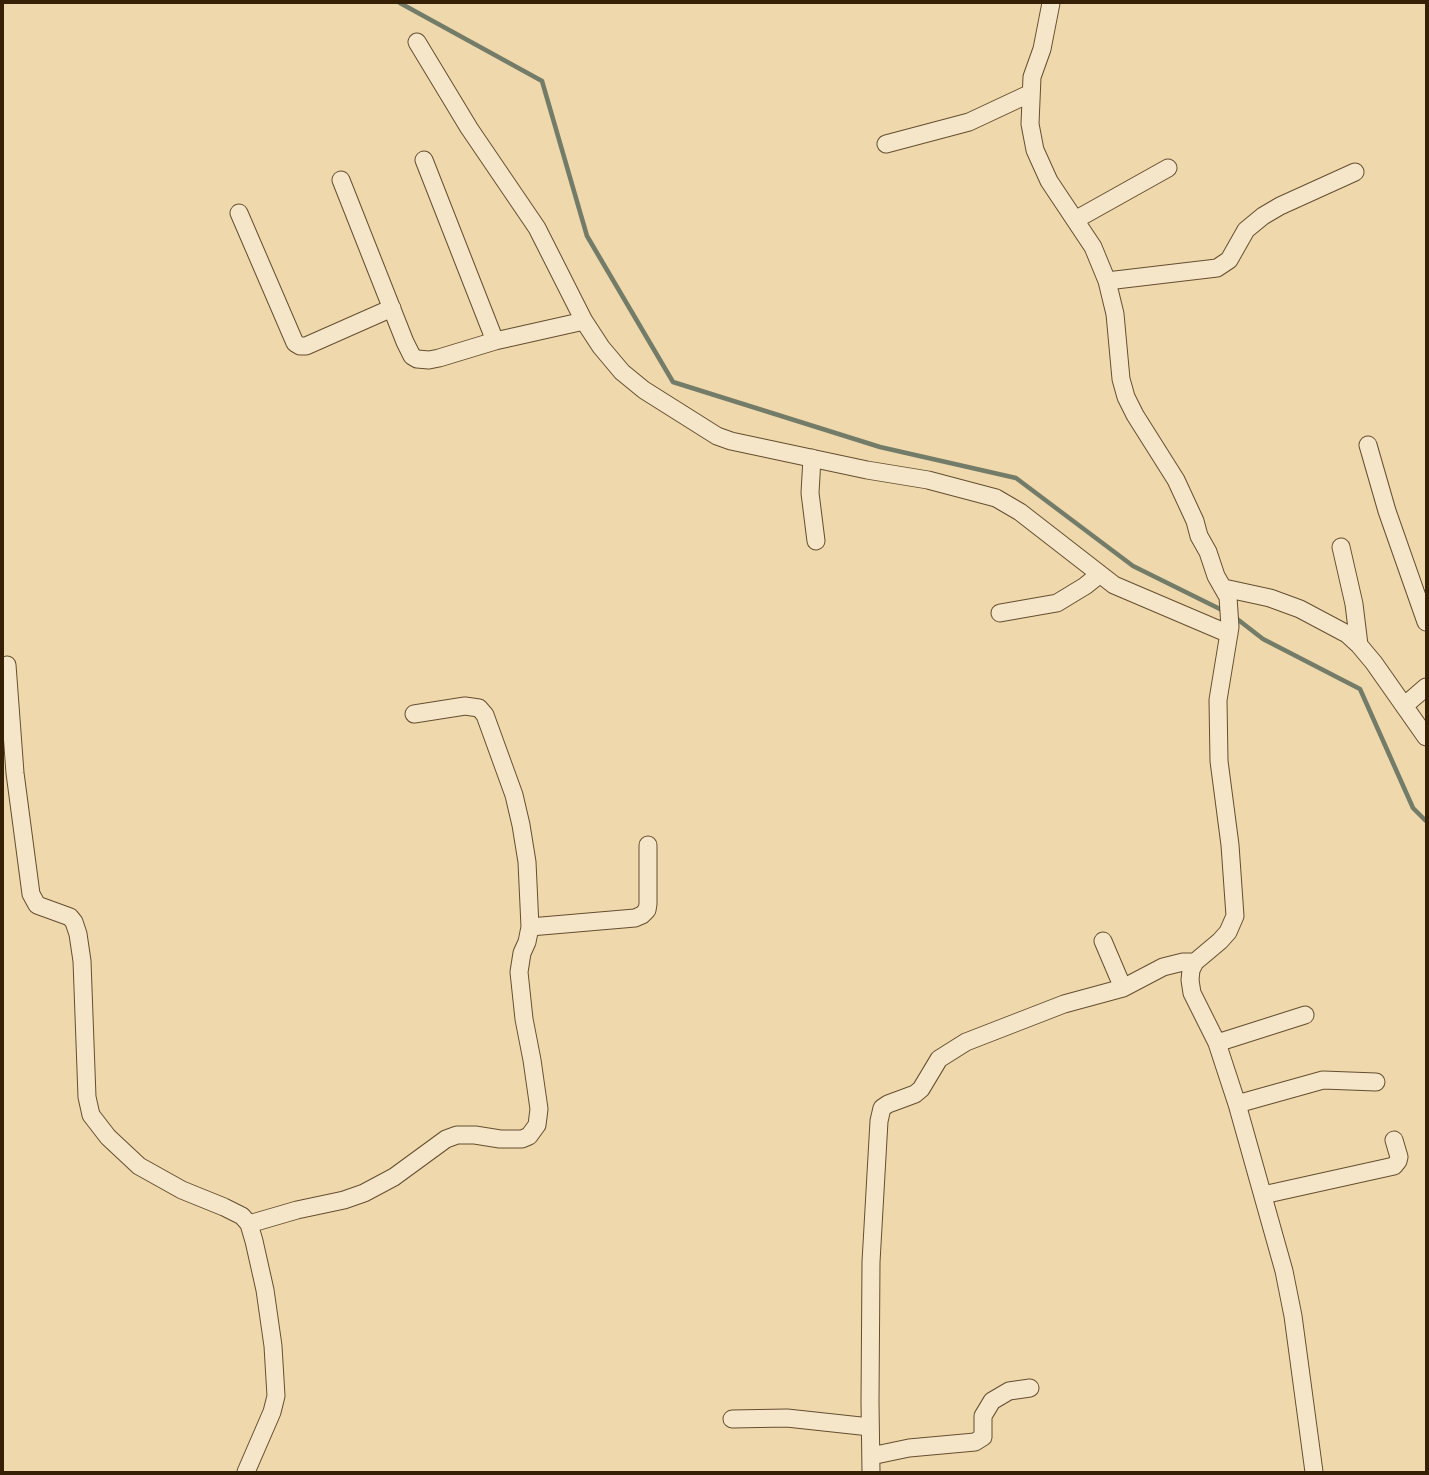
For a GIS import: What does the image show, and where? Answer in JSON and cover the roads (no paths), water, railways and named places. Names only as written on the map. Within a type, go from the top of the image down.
[{"type":"street","points":[[1051,3],[1042,49],[1032,78],[1030,124],[1035,150],[1049,182],[1094,247],[1107,281],[1115,314],[1121,379],[1126,397],[1135,415],[1176,480],[1196,521],[1199,536],[1208,552],[1216,576],[1226,593],[1229,631],[1218,700],[1218,761],[1230,845],[1235,916],[1228,932],[1195,962],[1191,970],[1190,980],[1192,992],[1217,1043],[1237,1104],[1284,1271],[1293,1316],[1314,1472]]},
{"type":"street","points":[[417,42],[469,128],[537,228],[584,321],[601,347],[622,372],[644,390],[710,432],[724,439],[747,446],[928,480],[996,498],[1020,512],[1114,584],[1137,596],[1229,631]]},
{"type":"street","points":[[886,144],[969,122],[1031,93]]},
{"type":"street","points":[[424,160],[496,341]]},
{"type":"street","points":[[1075,220],[1168,168]]},
{"type":"street","points":[[1107,281],[1217,268],[1229,260],[1246,230],[1264,216],[1280,206],[1355,172]]},
{"type":"street","points":[[341,180],[405,342],[412,356],[417,359],[429,360],[439,358],[496,341],[584,321]]},
{"type":"street","points":[[240,213],[295,343],[300,346],[306,346],[392,308]]},
{"type":"street","points":[[1368,445],[1387,511],[1426,622]]},
{"type":"street","points":[[812,458],[810,493],[816,541]]},
{"type":"street","points":[[1341,547],[1354,604],[1359,645]]},
{"type":"street","points":[[1000,613],[1057,603],[1085,586],[1100,574]]},
{"type":"street","points":[[1226,593],[1270,598],[1300,608],[1347,634],[1359,645],[1374,663],[1426,737]]},
{"type":"street","points":[[7,664],[15,773],[31,894],[37,904],[70,917],[74,922],[78,934],[82,961],[87,1097],[91,1115],[108,1137],[139,1166],[182,1190],[236,1212],[249,1224],[265,1290],[273,1346],[276,1396],[272,1412],[246,1472]]},
{"type":"street","points":[[1404,706],[1426,687]]},
{"type":"street","points":[[249,1224],[297,1210],[344,1200],[364,1193],[394,1177],[446,1139],[457,1135],[512,1140],[522,1139],[530,1136],[537,1125],[539,1109],[524,1019],[519,972],[522,953],[527,942],[530,926],[526,862],[521,824],[514,795],[485,715],[479,708],[465,706],[414,714]]},
{"type":"street","points":[[530,926],[635,918],[642,915],[647,910],[648,904],[648,845]]},
{"type":"street","points":[[1103,941],[1123,988]]},
{"type":"street","points":[[1030,1388],[1009,1391],[992,1401],[983,1416],[983,1437],[975,1442],[909,1448],[871,1464],[871,1262],[879,1121],[882,1108],[888,1104],[915,1094],[921,1089],[939,1059],[966,1042],[1064,1004],[1123,988],[1163,967],[1183,962],[1195,962]]},
{"type":"street","points":[[1217,1043],[1305,1015]]},
{"type":"street","points":[[1237,1104],[1323,1080],[1376,1082]]},
{"type":"street","points":[[1263,1195],[1394,1166],[1399,1157],[1394,1140]]},
{"type":"street","points":[[732,1419],[787,1418],[870,1427]]},
{"type":"waterway","points":[[400,3],[542,81],[587,236],[673,382],[880,447],[1016,478],[1133,566],[1226,612]]},
{"type":"waterway","points":[[1232,615],[1263,639],[1360,689],[1413,808],[1426,821]]}]
